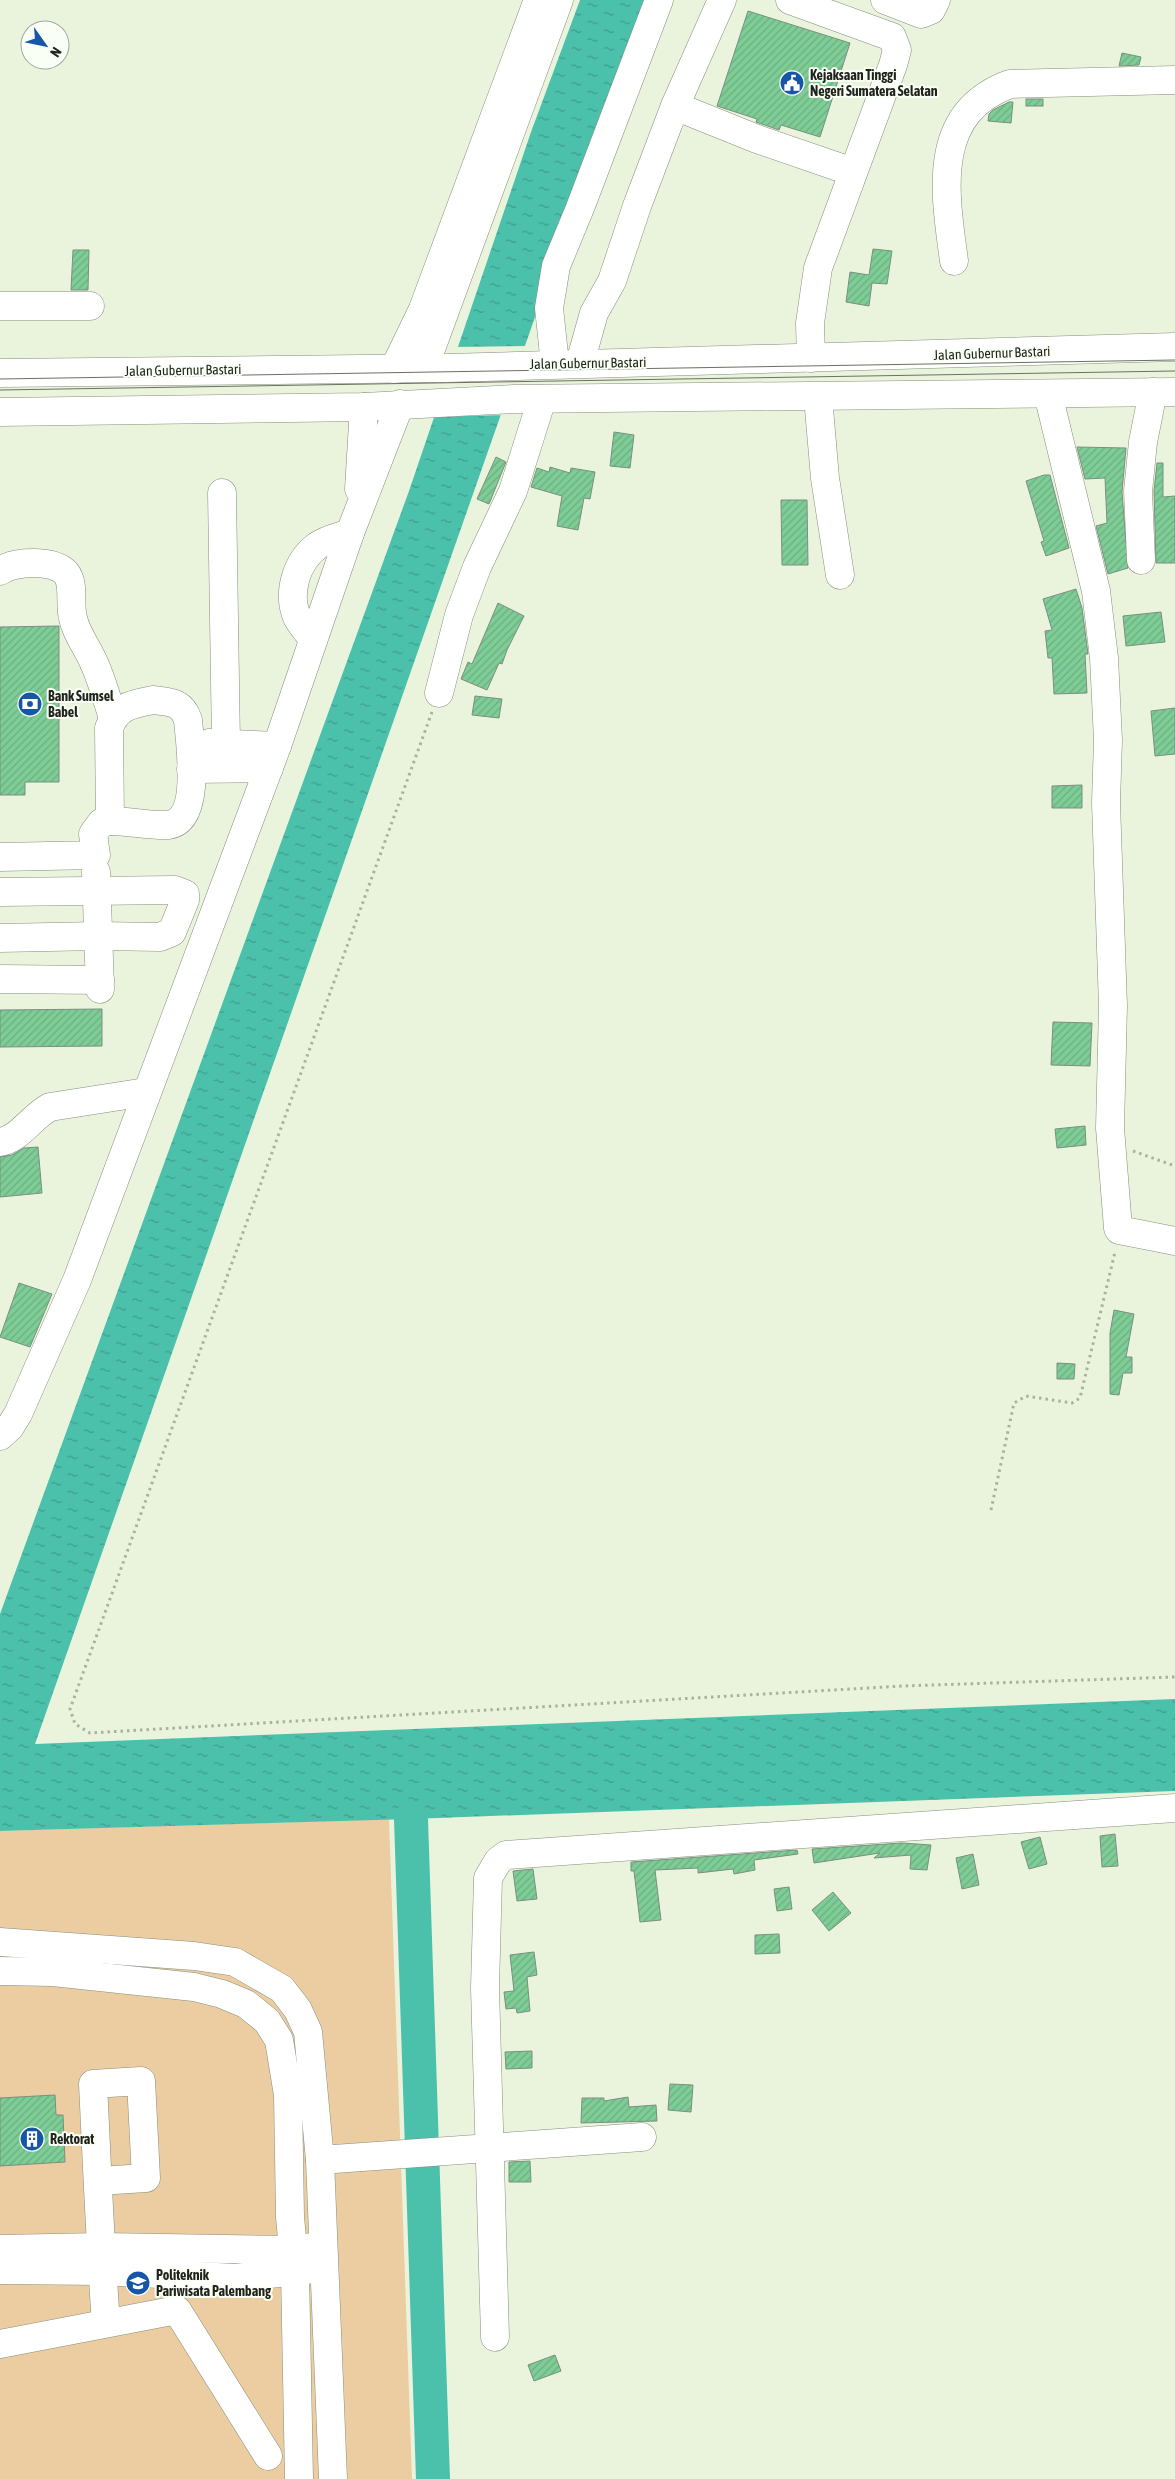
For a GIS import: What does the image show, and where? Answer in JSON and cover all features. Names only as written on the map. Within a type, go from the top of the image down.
[{"type":"main road","points":[[394,369],[423,309],[538,0]]},
{"type":"main road","points":[[436,368],[559,0]]},
{"type":"main road","points":[[568,364],[549,308],[556,266],[580,208],[658,0]]},
{"type":"main road","points":[[568,364],[612,280],[637,206],[675,106],[722,0]]},
{"type":"main road","points":[[790,0],[892,37],[897,50],[818,268],[810,323],[811,358]]},
{"type":"main road","points":[[885,0],[922,14],[931,10],[936,0]]},
{"type":"main road","points":[[954,261],[945,185],[947,164],[959,128],[970,110],[983,98],[994,89],[1010,84],[1175,80]]},
{"type":"main road","points":[[675,106],[757,139],[853,172]]},
{"type":"main road","points":[[0,306],[90,306]]},
{"type":"main road","name":"Jalan Gubernur Bastari","points":[[0,372],[394,369],[1175,347]]},
{"type":"main road","points":[[0,412],[364,407],[542,399],[1164,392],[1142,442],[1138,491],[1142,560]]},
{"type":"main road","points":[[1048,394],[1096,591],[1104,658],[1108,740],[1106,803],[1113,1006],[1111,1143],[1119,1230],[1175,1241]]},
{"type":"main road","points":[[818,397],[825,478],[840,574]]},
{"type":"main road","points":[[439,693],[459,615],[477,567],[513,491],[542,399]]},
{"type":"main road","points":[[0,1436],[10,1427],[18,1414],[77,1280],[273,757],[353,524],[400,404]]},
{"type":"main road","points":[[353,524],[364,407]]},
{"type":"main road","points":[[222,493],[226,744]]},
{"type":"main road","points":[[313,640],[298,618],[292,601],[293,583],[302,564],[316,547],[353,524]]},
{"type":"main road","points":[[0,571],[18,564],[52,565],[67,574],[71,582],[73,621],[94,663],[113,718]]},
{"type":"main road","points":[[0,979],[100,985],[96,855],[93,834],[101,823],[110,821],[166,825],[174,823],[187,811],[190,798],[190,742],[188,720],[184,710],[178,704],[153,700],[126,705],[113,718],[109,728],[110,821]]},
{"type":"main road","points":[[190,742],[226,744],[273,757]]},
{"type":"main road","points":[[190,769],[273,757]]},
{"type":"main road","points":[[0,857],[96,855]]},
{"type":"main road","points":[[0,892],[175,890],[184,894],[185,900],[176,926],[167,935],[160,938],[98,936],[0,938]]},
{"type":"main road","points":[[0,1142],[14,1137],[39,1112],[50,1107],[146,1092]]},
{"type":"main road","points":[[495,2337],[485,1988],[488,1878],[498,1860],[506,1855],[1064,1814],[1175,1808]]},
{"type":"main road","points":[[0,1942],[194,1956],[235,1962],[282,1989],[298,2010],[308,2032],[320,2160],[333,2479]]},
{"type":"main road","points":[[0,1971],[53,1972],[194,1987],[222,1994],[246,2004],[267,2021],[279,2040],[288,2096],[299,2479]]},
{"type":"main road","points":[[320,2160],[642,2137]]},
{"type":"main road","points":[[98,2181],[106,2323]]},
{"type":"main road","points":[[0,2249],[102,2259],[236,2278],[294,2261],[324,2256]]},
{"type":"main road","points":[[0,2270],[102,2259]]},
{"type":"main road","points":[[0,2344],[178,2310],[268,2456]]},
{"type":"path","points":[[439,693],[70,1709],[74,1724],[90,1733],[902,1686],[1175,1677]]},
{"type":"path","points":[[1111,1143],[1175,1166]]},
{"type":"path","points":[[991,1510],[1014,1403],[1026,1396],[1072,1403],[1080,1398],[1115,1256],[1115,1247]]},
{"type":"shaded area","points":[[389,1819],[412,2479],[0,2479],[0,1831]]},
{"type":"water","points":[[580,0],[648,0],[35,1744],[1175,1699],[1175,1791],[411,1819],[0,1831],[0,1614],[409,491],[531,132]]},
{"type":"pier","points":[[528,346],[504,415],[431,417],[454,347]]},
{"type":"building","points":[[748,11],[850,43],[820,137],[781,125],[779,130],[756,122],[757,119],[717,106]]},
{"type":"building","points":[[1122,53],[1141,57],[1139,65],[1119,66]]},
{"type":"building","points":[[1026,99],[1043,99],[1043,106],[1026,106]]},
{"type":"building","points":[[1013,102],[1011,123],[988,121],[989,114],[993,110]]},
{"type":"building","points":[[873,249],[892,251],[887,284],[872,283],[869,306],[846,302],[850,272],[869,275]]},
{"type":"building","points":[[73,250],[89,250],[88,290],[71,290]]},
{"type":"building","points":[[614,432],[634,435],[630,468],[610,466]]},
{"type":"building","points":[[1077,447],[1126,448],[1122,492],[1128,568],[1108,574],[1096,526],[1107,523],[1105,478],[1085,479]]},
{"type":"building","points":[[496,457],[506,462],[489,504],[477,499]]},
{"type":"building","points":[[1157,463],[1163,463],[1163,497],[1175,496],[1175,563],[1156,563],[1154,491]]},
{"type":"building","points":[[550,467],[570,473],[571,468],[595,472],[590,499],[584,498],[578,530],[557,526],[562,496],[531,487],[537,468],[549,472]]},
{"type":"building","points":[[1050,475],[1069,548],[1046,556],[1041,542],[1044,541],[1026,481]]},
{"type":"building","points":[[781,500],[807,500],[808,565],[782,565]]},
{"type":"building","points":[[1076,589],[1082,608],[1088,654],[1085,654],[1087,693],[1054,694],[1052,658],[1048,658],[1045,631],[1052,630],[1043,599]]},
{"type":"building","points":[[498,603],[524,616],[502,664],[499,663],[487,690],[461,679],[468,662],[472,664]]},
{"type":"building","points":[[1161,612],[1165,642],[1126,646],[1123,616]]},
{"type":"building","name":"Bank Sumsel Babel","points":[[59,626],[59,782],[25,782],[25,795],[0,795],[0,627]]},
{"type":"building","points":[[475,696],[502,699],[499,718],[472,715]]},
{"type":"building","points":[[1175,708],[1175,754],[1155,756],[1151,711]]},
{"type":"building","points":[[1082,785],[1082,808],[1052,808],[1052,786]]},
{"type":"building","points":[[102,1009],[102,1046],[0,1047],[0,1010]]},
{"type":"building","points":[[1053,1022],[1092,1023],[1090,1066],[1051,1065]]},
{"type":"building","points":[[1085,1126],[1086,1145],[1057,1148],[1055,1129]]},
{"type":"building","points":[[38,1147],[42,1193],[0,1197],[0,1157],[12,1155],[24,1148]]},
{"type":"building","points":[[19,1283],[52,1294],[30,1347],[0,1337]]},
{"type":"building","points":[[1114,1310],[1134,1314],[1126,1357],[1132,1357],[1132,1373],[1123,1373],[1119,1395],[1110,1394],[1110,1333]]},
{"type":"building","points":[[1057,1363],[1075,1364],[1074,1379],[1057,1379]]},
{"type":"building","points":[[1115,1834],[1118,1866],[1102,1867],[1100,1836]]},
{"type":"building","points":[[1040,1837],[1047,1864],[1029,1869],[1021,1842]]},
{"type":"building","points":[[902,1843],[931,1845],[927,1870],[910,1869],[911,1855],[874,1858],[880,1853],[814,1863],[812,1849]]},
{"type":"building","points":[[797,1850],[798,1854],[754,1860],[755,1870],[734,1874],[733,1869],[698,1873],[698,1868],[655,1870],[661,1920],[640,1922],[634,1871],[631,1871],[631,1862]]},
{"type":"building","points":[[973,1854],[979,1885],[962,1889],[956,1858]]},
{"type":"building","points":[[533,1869],[537,1899],[517,1901],[513,1871]]},
{"type":"building","points":[[789,1887],[792,1909],[777,1911],[774,1889]]},
{"type":"building","points":[[833,1892],[851,1913],[829,1931],[812,1910]]},
{"type":"building","points":[[779,1934],[780,1953],[755,1954],[755,1935]]},
{"type":"building","points":[[534,1952],[537,1975],[527,1977],[530,2011],[517,2013],[516,2008],[506,2009],[504,1992],[514,1991],[510,1955]]},
{"type":"building","points":[[532,2051],[532,2068],[506,2069],[505,2052]]},
{"type":"building","points":[[670,2084],[693,2085],[691,2112],[668,2110]]},
{"type":"building","name":"Rektorat","points":[[55,2095],[56,2115],[63,2115],[65,2162],[0,2166],[0,2098]]},
{"type":"building","points":[[628,2097],[629,2107],[656,2105],[657,2121],[581,2123],[582,2098],[604,2098],[604,2101]]},
{"type":"building","points":[[530,2161],[531,2182],[509,2182],[509,2162]]},
{"type":"building","points":[[555,2355],[561,2371],[534,2381],[528,2365]]},
{"type":"waterway","points":[[411,1819],[433,2479]]},
{"type":"tram line","points":[[0,379],[1175,360]]},
{"type":"tram line","points":[[0,390],[1175,371]]},
{"type":"place","name":"Kejaksaan Tinggi Negeri Sumatera Selatan","points":[[792,83]]},
{"type":"place","name":"Bank Sumsel Babel","points":[[30,704]]},
{"type":"place","name":"Rektorat","points":[[32,2139]]},
{"type":"place","name":"Politeknik Pariwisata Palembang","points":[[138,2283]]}]
